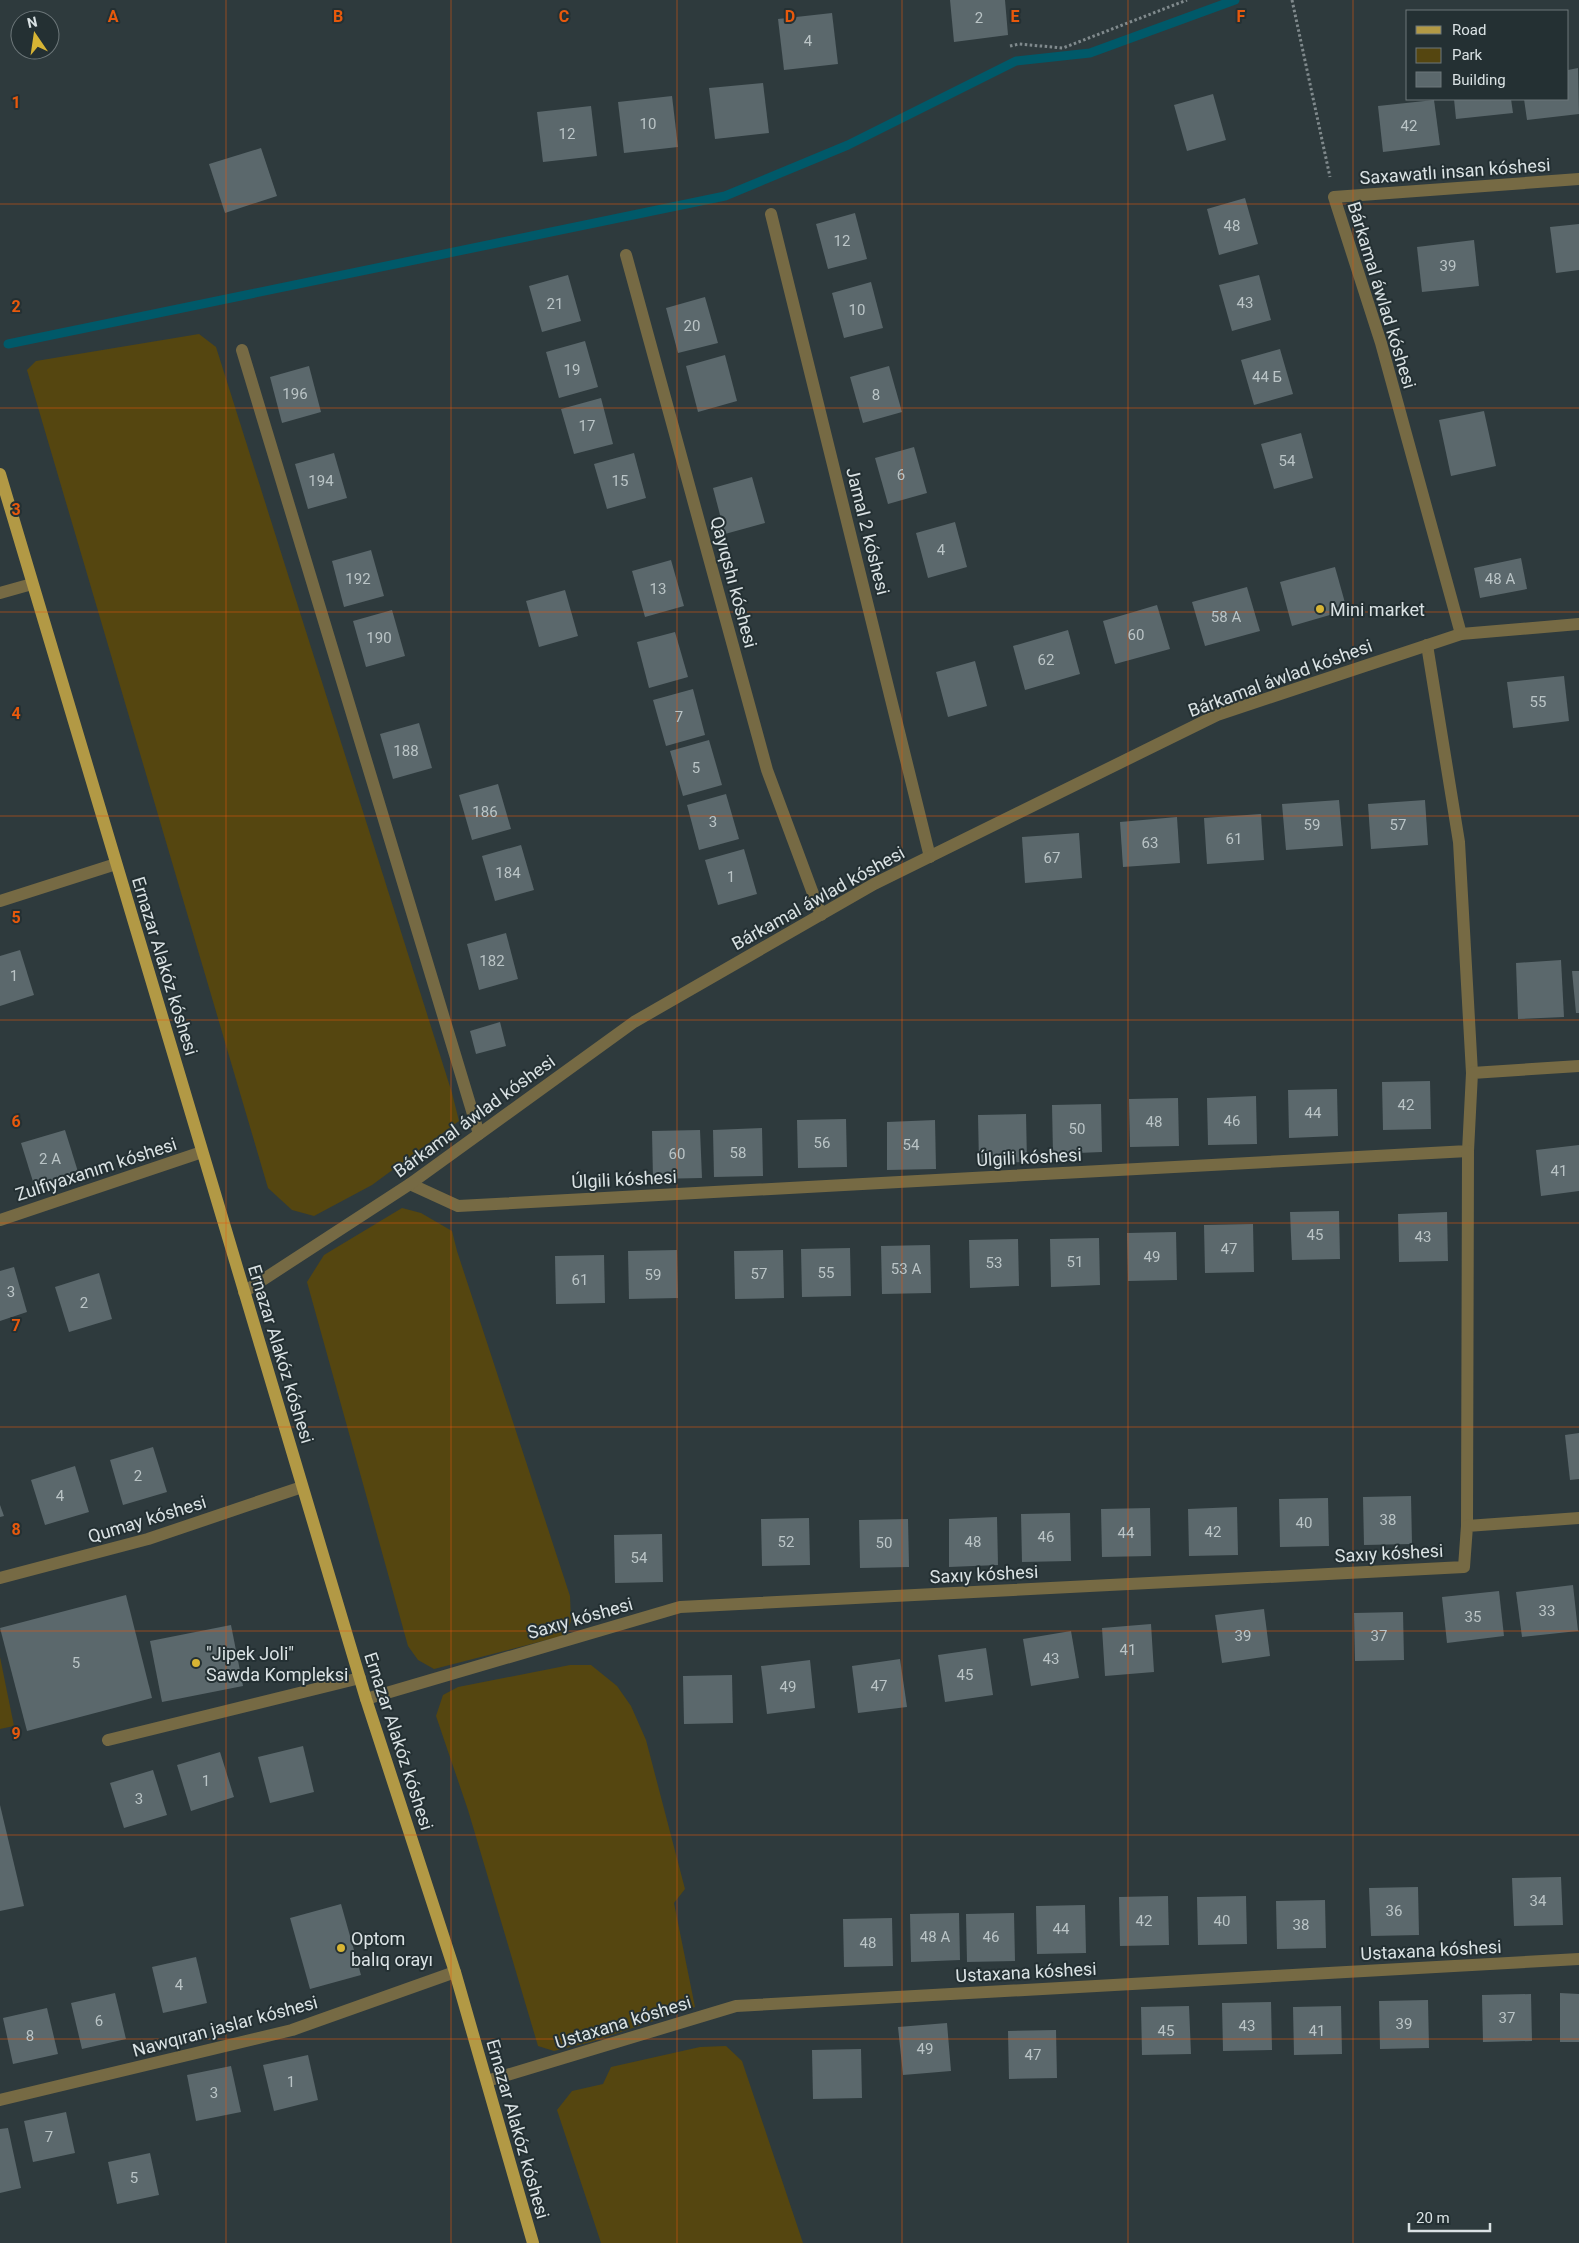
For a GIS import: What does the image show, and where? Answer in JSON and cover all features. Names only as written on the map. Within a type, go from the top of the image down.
[{"type":"main road","name":"Ernazar Alakóz kóshesi","points":[[0,474],[366,1699],[455,1972],[533,2243]]},
{"type":"street","name":"Saxawatlı insan kóshesi","points":[[1334,197],[1579,179]]},
{"type":"street","name":"Bárkamal áwlad kóshesi","points":[[1334,197],[1381,343],[1461,634]]},
{"type":"street","name":"Jamal 2 kóshesi","points":[[771,214],[930,857]]},
{"type":"street","name":"Qayıqshı kóshesi","points":[[626,255],[767,770],[821,914]]},
{"type":"street","points":[[242,350],[479,1134]]},
{"type":"street","points":[[0,593],[32,584]]},
{"type":"street","name":"Bárkamal áwlad kóshesi","points":[[244,1292],[410,1184],[634,1022],[874,884],[1216,716],[1461,634],[1579,624]]},
{"type":"street","points":[[1427,645],[1459,842],[1472,1073],[1468,1151],[1466,1526],[1579,1518]]},
{"type":"street","points":[[0,901],[116,864]]},
{"type":"street","points":[[1472,1073],[1579,1066]]},
{"type":"street","name":"Úlgili kóshesi","points":[[410,1184],[458,1206],[1468,1151]]},
{"type":"street","name":"Zulfiyaxanım kóshesi","points":[[0,1220],[202,1152]]},
{"type":"street","name":"Qumay kóshesi","points":[[0,1578],[148,1539],[302,1487]]},
{"type":"street","name":"Saxıy kóshesi","points":[[366,1699],[680,1607],[1464,1566],[1466,1526]]},
{"type":"street","points":[[108,1740],[360,1678]]},
{"type":"street","name":"Ustaxana kóshesi","points":[[486,2081],[736,2006],[1579,1960]]},
{"type":"street","name":"Nawqıran jaslar kóshesi","points":[[0,2100],[292,2030],[455,1972]]},
{"type":"path","points":[[1010,46],[1019,44],[1063,48],[1187,0]]},
{"type":"path","points":[[1292,0],[1334,197]]},
{"type":"green space","points":[[199,334],[216,347],[452,1093],[459,1121],[372,1185],[314,1216],[292,1210],[268,1188],[27,370],[36,361]]},
{"type":"green space","points":[[402,1208],[421,1213],[452,1231],[570,1596],[571,1621],[566,1635],[434,1669],[418,1660],[408,1646],[307,1282],[324,1255]]},
{"type":"green space","points":[[0,1657],[14,1726],[0,1729]]},
{"type":"green space","points":[[570,1665],[591,1665],[617,1686],[631,1706],[646,1740],[685,1889],[674,1903],[695,2007],[591,2042],[554,2051],[538,2046],[468,1810],[436,1716],[443,1695],[458,1687]]},
{"type":"green space","points":[[726,2046],[742,2061],[803,2243],[601,2243],[557,2110],[572,2091],[603,2084],[611,2067],[700,2047]]},
{"type":"building","points":[[950,0],[1005,0],[1008,35],[954,42]]},
{"type":"building","points":[[832,13],[838,64],[784,70],[778,19]]},
{"type":"building","points":[[1578,68],[1579,114],[1527,120],[1524,100],[1569,100],[1569,70]]},
{"type":"building","points":[[763,83],[769,133],[715,139],[709,88]]},
{"type":"building","points":[[1213,94],[1226,140],[1187,151],[1174,105]]},
{"type":"building","points":[[672,96],[678,147],[624,153],[618,102]]},
{"type":"building","points":[[1434,100],[1440,145],[1383,152],[1378,106]]},
{"type":"building","points":[[1454,100],[1511,100],[1513,113],[1456,119]]},
{"type":"building","points":[[591,106],[597,156],[543,162],[537,112]]},
{"type":"building","points":[[261,148],[277,196],[225,213],[209,164]]},
{"type":"building","points":[[1245,198],[1258,244],[1219,255],[1207,209]]},
{"type":"building","points":[[855,213],[867,259],[828,269],[816,224]]},
{"type":"building","points":[[1579,224],[1579,270],[1556,273],[1550,227]]},
{"type":"building","points":[[1474,240],[1479,286],[1422,292],[1417,247]]},
{"type":"building","points":[[568,275],[581,321],[542,332],[529,286]]},
{"type":"building","points":[[1259,275],[1271,320],[1232,331],[1219,285]]},
{"type":"building","points":[[871,282],[883,328],[844,338],[832,293]]},
{"type":"building","points":[[705,297],[718,343],[678,353],[666,308]]},
{"type":"building","points":[[585,341],[598,387],[559,398],[546,352]]},
{"type":"building","points":[[1280,349],[1293,394],[1254,405],[1241,360]]},
{"type":"building","points":[[725,355],[737,401],[698,412],[686,366]]},
{"type":"building","points":[[309,366],[321,412],[282,423],[270,377]]},
{"type":"building","points":[[889,366],[902,412],[863,423],[850,377]]},
{"type":"building","points":[[601,398],[613,444],[574,454],[561,409]]},
{"type":"building","points":[[1484,411],[1496,466],[1451,476],[1439,420]]},
{"type":"building","points":[[1301,433],[1313,478],[1274,489],[1261,444]]},
{"type":"building","points":[[914,447],[927,493],[888,504],[875,458]]},
{"type":"building","points":[[334,453],[347,498],[308,509],[295,464]]},
{"type":"building","points":[[634,453],[646,498],[607,509],[594,464]]},
{"type":"building","points":[[752,477],[765,523],[725,534],[713,488]]},
{"type":"building","points":[[955,522],[967,567],[928,578],[916,533]]},
{"type":"building","points":[[371,550],[384,596],[344,607],[332,561]]},
{"type":"building","points":[[1521,558],[1527,589],[1480,598],[1474,568]]},
{"type":"building","points":[[671,560],[684,606],[645,617],[632,571]]},
{"type":"building","points":[[1335,567],[1347,610],[1292,626],[1280,582]]},
{"type":"building","points":[[1247,587],[1260,631],[1205,646],[1192,602]]},
{"type":"building","points":[[565,590],[578,636],[539,647],[526,601]]},
{"type":"building","points":[[1157,605],[1170,649],[1115,664],[1103,621]]},
{"type":"building","points":[[392,610],[405,656],[366,667],[353,621]]},
{"type":"building","points":[[1068,630],[1080,674],[1025,690],[1013,646]]},
{"type":"building","points":[[675,632],[688,677],[649,688],[637,642]]},
{"type":"building","points":[[975,661],[987,706],[948,717],[936,672]]},
{"type":"building","points":[[1564,676],[1569,721],[1513,728],[1507,682]]},
{"type":"building","points":[[693,689],[705,735],[666,746],[653,700]]},
{"type":"building","points":[[419,723],[432,768],[393,779],[380,734]]},
{"type":"building","points":[[709,740],[722,785],[683,796],[670,751]]},
{"type":"building","points":[[498,784],[511,829],[472,840],[459,795]]},
{"type":"building","points":[[726,794],[739,839],[699,850],[687,805]]},
{"type":"building","points":[[1339,800],[1343,846],[1286,850],[1282,804]]},
{"type":"building","points":[[1425,800],[1428,845],[1371,849],[1368,804]]},
{"type":"building","points":[[1261,814],[1264,860],[1207,864],[1204,818]]},
{"type":"building","points":[[1177,817],[1180,863],[1123,867],[1120,822]]},
{"type":"building","points":[[1079,833],[1082,878],[1025,883],[1022,837]]},
{"type":"building","points":[[521,845],[534,890],[495,901],[482,856]]},
{"type":"building","points":[[744,849],[757,894],[718,905],[705,860]]},
{"type":"building","points":[[506,933],[518,979],[479,990],[467,944]]},
{"type":"building","points":[[20,950],[34,995],[0,1006],[0,956]]},
{"type":"building","points":[[1561,960],[1564,1017],[1518,1019],[1516,963]]},
{"type":"building","points":[[1572,971],[1579,971],[1579,1013],[1576,1013]]},
{"type":"building","points":[[500,1022],[506,1046],[476,1054],[470,1031]]},
{"type":"building","points":[[1430,1081],[1431,1129],[1383,1130],[1382,1082]]},
{"type":"building","points":[[1337,1089],[1338,1136],[1289,1138],[1288,1090]]},
{"type":"building","points":[[1256,1096],[1257,1144],[1208,1145],[1207,1098]]},
{"type":"building","points":[[1178,1098],[1179,1146],[1130,1147],[1129,1099]]},
{"type":"building","points":[[1101,1104],[1102,1152],[1053,1154],[1052,1105]]},
{"type":"building","points":[[1026,1114],[1027,1162],[979,1163],[978,1115]]},
{"type":"building","points":[[846,1119],[847,1167],[798,1168],[797,1120]]},
{"type":"building","points":[[935,1120],[936,1169],[887,1170],[887,1122]]},
{"type":"building","points":[[762,1128],[763,1176],[714,1177],[713,1130]]},
{"type":"building","points":[[65,1130],[79,1175],[35,1188],[21,1143]]},
{"type":"building","points":[[700,1130],[702,1178],[653,1179],[652,1131]]},
{"type":"building","points":[[1579,1145],[1579,1191],[1541,1196],[1536,1150]]},
{"type":"building","points":[[1339,1211],[1340,1259],[1292,1260],[1290,1212]]},
{"type":"building","points":[[1447,1212],[1448,1261],[1399,1262],[1398,1214]]},
{"type":"building","points":[[1253,1224],[1254,1272],[1205,1273],[1204,1225]]},
{"type":"building","points":[[1176,1232],[1177,1280],[1128,1281],[1127,1233]]},
{"type":"building","points":[[1099,1238],[1100,1285],[1051,1287],[1050,1239]]},
{"type":"building","points":[[1018,1239],[1019,1286],[970,1288],[969,1240]]},
{"type":"building","points":[[930,1245],[931,1293],[882,1294],[881,1246]]},
{"type":"building","points":[[850,1248],[851,1296],[802,1297],[801,1249]]},
{"type":"building","points":[[677,1250],[678,1298],[629,1299],[628,1251]]},
{"type":"building","points":[[783,1250],[784,1298],[735,1299],[734,1251]]},
{"type":"building","points":[[604,1255],[605,1303],[556,1304],[555,1256]]},
{"type":"building","points":[[14,1267],[27,1312],[0,1321],[0,1271]]},
{"type":"building","points":[[99,1273],[112,1319],[69,1332],[55,1287]]},
{"type":"building","points":[[1579,1433],[1579,1479],[1570,1480],[1565,1435]]},
{"type":"building","points":[[153,1447],[167,1492],[123,1505],[110,1460]]},
{"type":"building","points":[[75,1466],[89,1512],[45,1525],[31,1480]]},
{"type":"building","points":[[1411,1496],[1412,1544],[1364,1545],[1363,1497]]},
{"type":"building","points":[[1328,1498],[1329,1546],[1280,1547],[1279,1499]]},
{"type":"building","points":[[0,1505],[4,1516],[0,1517]]},
{"type":"building","points":[[1237,1507],[1238,1555],[1189,1556],[1188,1509]]},
{"type":"building","points":[[1150,1508],[1151,1556],[1102,1557],[1101,1509]]},
{"type":"building","points":[[1070,1513],[1071,1561],[1022,1562],[1021,1514]]},
{"type":"building","points":[[997,1517],[998,1565],[949,1567],[949,1519]]},
{"type":"building","points":[[809,1518],[810,1565],[762,1566],[761,1519]]},
{"type":"building","points":[[908,1519],[909,1567],[860,1568],[859,1520]]},
{"type":"building","points":[[662,1534],[663,1582],[615,1583],[614,1535]]},
{"type":"building","points":[[1573,1585],[1578,1631],[1522,1637],[1516,1592]]},
{"type":"building","points":[[1499,1591],[1504,1636],[1447,1643],[1442,1597]]},
{"type":"building","points":[[126,1595],[152,1698],[27,1731],[0,1628]]},
{"type":"building","points":[[1264,1609],[1270,1656],[1222,1663],[1215,1615]]},
{"type":"building","points":[[1403,1612],[1404,1660],[1355,1661],[1354,1613]]},
{"type":"building","points":[[1151,1624],[1154,1672],[1105,1676],[1102,1628]]},
{"type":"building","name":"\"Jipek Joli\" Sawda Kompleksi","points":[[231,1625],[243,1686],[162,1702],[150,1641]]},
{"type":"building","points":[[1071,1631],[1079,1678],[1031,1686],[1023,1639]]},
{"type":"building","points":[[986,1648],[993,1695],[945,1702],[938,1655]]},
{"type":"building","points":[[900,1659],[907,1707],[858,1713],[852,1666]]},
{"type":"building","points":[[810,1660],[815,1708],[767,1714],[761,1666]]},
{"type":"building","points":[[732,1675],[733,1723],[684,1724],[683,1676]]},
{"type":"building","points":[[303,1746],[314,1792],[270,1803],[258,1757]]},
{"type":"building","points":[[220,1752],[234,1797],[191,1811],[177,1765]]},
{"type":"building","points":[[153,1770],[167,1815],[124,1828],[110,1783]]},
{"type":"building","points":[[0,1805],[24,1906],[0,1911]]},
{"type":"building","points":[[1561,1877],[1563,1925],[1514,1926],[1512,1878]]},
{"type":"building","points":[[1418,1887],[1419,1935],[1371,1936],[1369,1888]]},
{"type":"building","points":[[1168,1896],[1169,1945],[1120,1946],[1119,1897]]},
{"type":"building","points":[[1246,1896],[1247,1944],[1198,1945],[1197,1897]]},
{"type":"building","points":[[1325,1900],[1326,1948],[1277,1949],[1276,1901]]},
{"type":"building","points":[[341,1904],[361,1975],[310,1989],[290,1918]]},
{"type":"building","points":[[1085,1905],[1086,1953],[1037,1954],[1036,1906]]},
{"type":"building","points":[[959,1913],[960,1960],[911,1962],[910,1914]]},
{"type":"building","points":[[1014,1913],[1015,1961],[967,1962],[966,1914]]},
{"type":"building","points":[[892,1918],[893,1966],[844,1967],[843,1919]]},
{"type":"building","points":[[196,1957],[207,2003],[163,2013],[152,1967]]},
{"type":"building","points":[[115,1993],[126,2039],[82,2049],[71,2003]]},
{"type":"building","points":[[1560,1993],[1579,1994],[1579,2042],[1560,2042]]},
{"type":"building","points":[[1531,1994],[1532,2041],[1483,2042],[1482,1995]]},
{"type":"building","points":[[1428,2000],[1429,2048],[1380,2049],[1379,2001]]},
{"type":"building","points":[[1271,2002],[1272,2050],[1223,2051],[1222,2003]]},
{"type":"building","points":[[1189,2006],[1191,2054],[1142,2055],[1141,2007]]},
{"type":"building","points":[[1341,2006],[1342,2054],[1294,2055],[1293,2007]]},
{"type":"building","points":[[47,2008],[58,2054],[13,2064],[3,2018]]},
{"type":"building","points":[[947,2023],[951,2071],[903,2075],[898,2027]]},
{"type":"building","points":[[1056,2030],[1057,2078],[1009,2079],[1008,2031]]},
{"type":"building","points":[[861,2049],[862,2098],[813,2099],[812,2050]]},
{"type":"building","points":[[308,2055],[318,2100],[274,2111],[263,2065]]},
{"type":"building","points":[[231,2066],[241,2112],[196,2121],[187,2075]]},
{"type":"building","points":[[66,2112],[75,2153],[33,2162],[24,2121]]},
{"type":"building","points":[[8,2128],[21,2188],[0,2193],[0,2129]]},
{"type":"building","points":[[150,2153],[159,2195],[117,2204],[108,2162]]},
{"type":"waterway","points":[[8,344],[725,196],[848,145],[1016,61],[1090,53],[1235,0]]},
{"type":"place","name":"Mini market","points":[[1320,609]]},
{"type":"place","name":"\"Jipek Joli\" Sawda Kompleksi","points":[[196,1663]]},
{"type":"place","name":"Optom balıq orayı","points":[[341,1948]]}]
